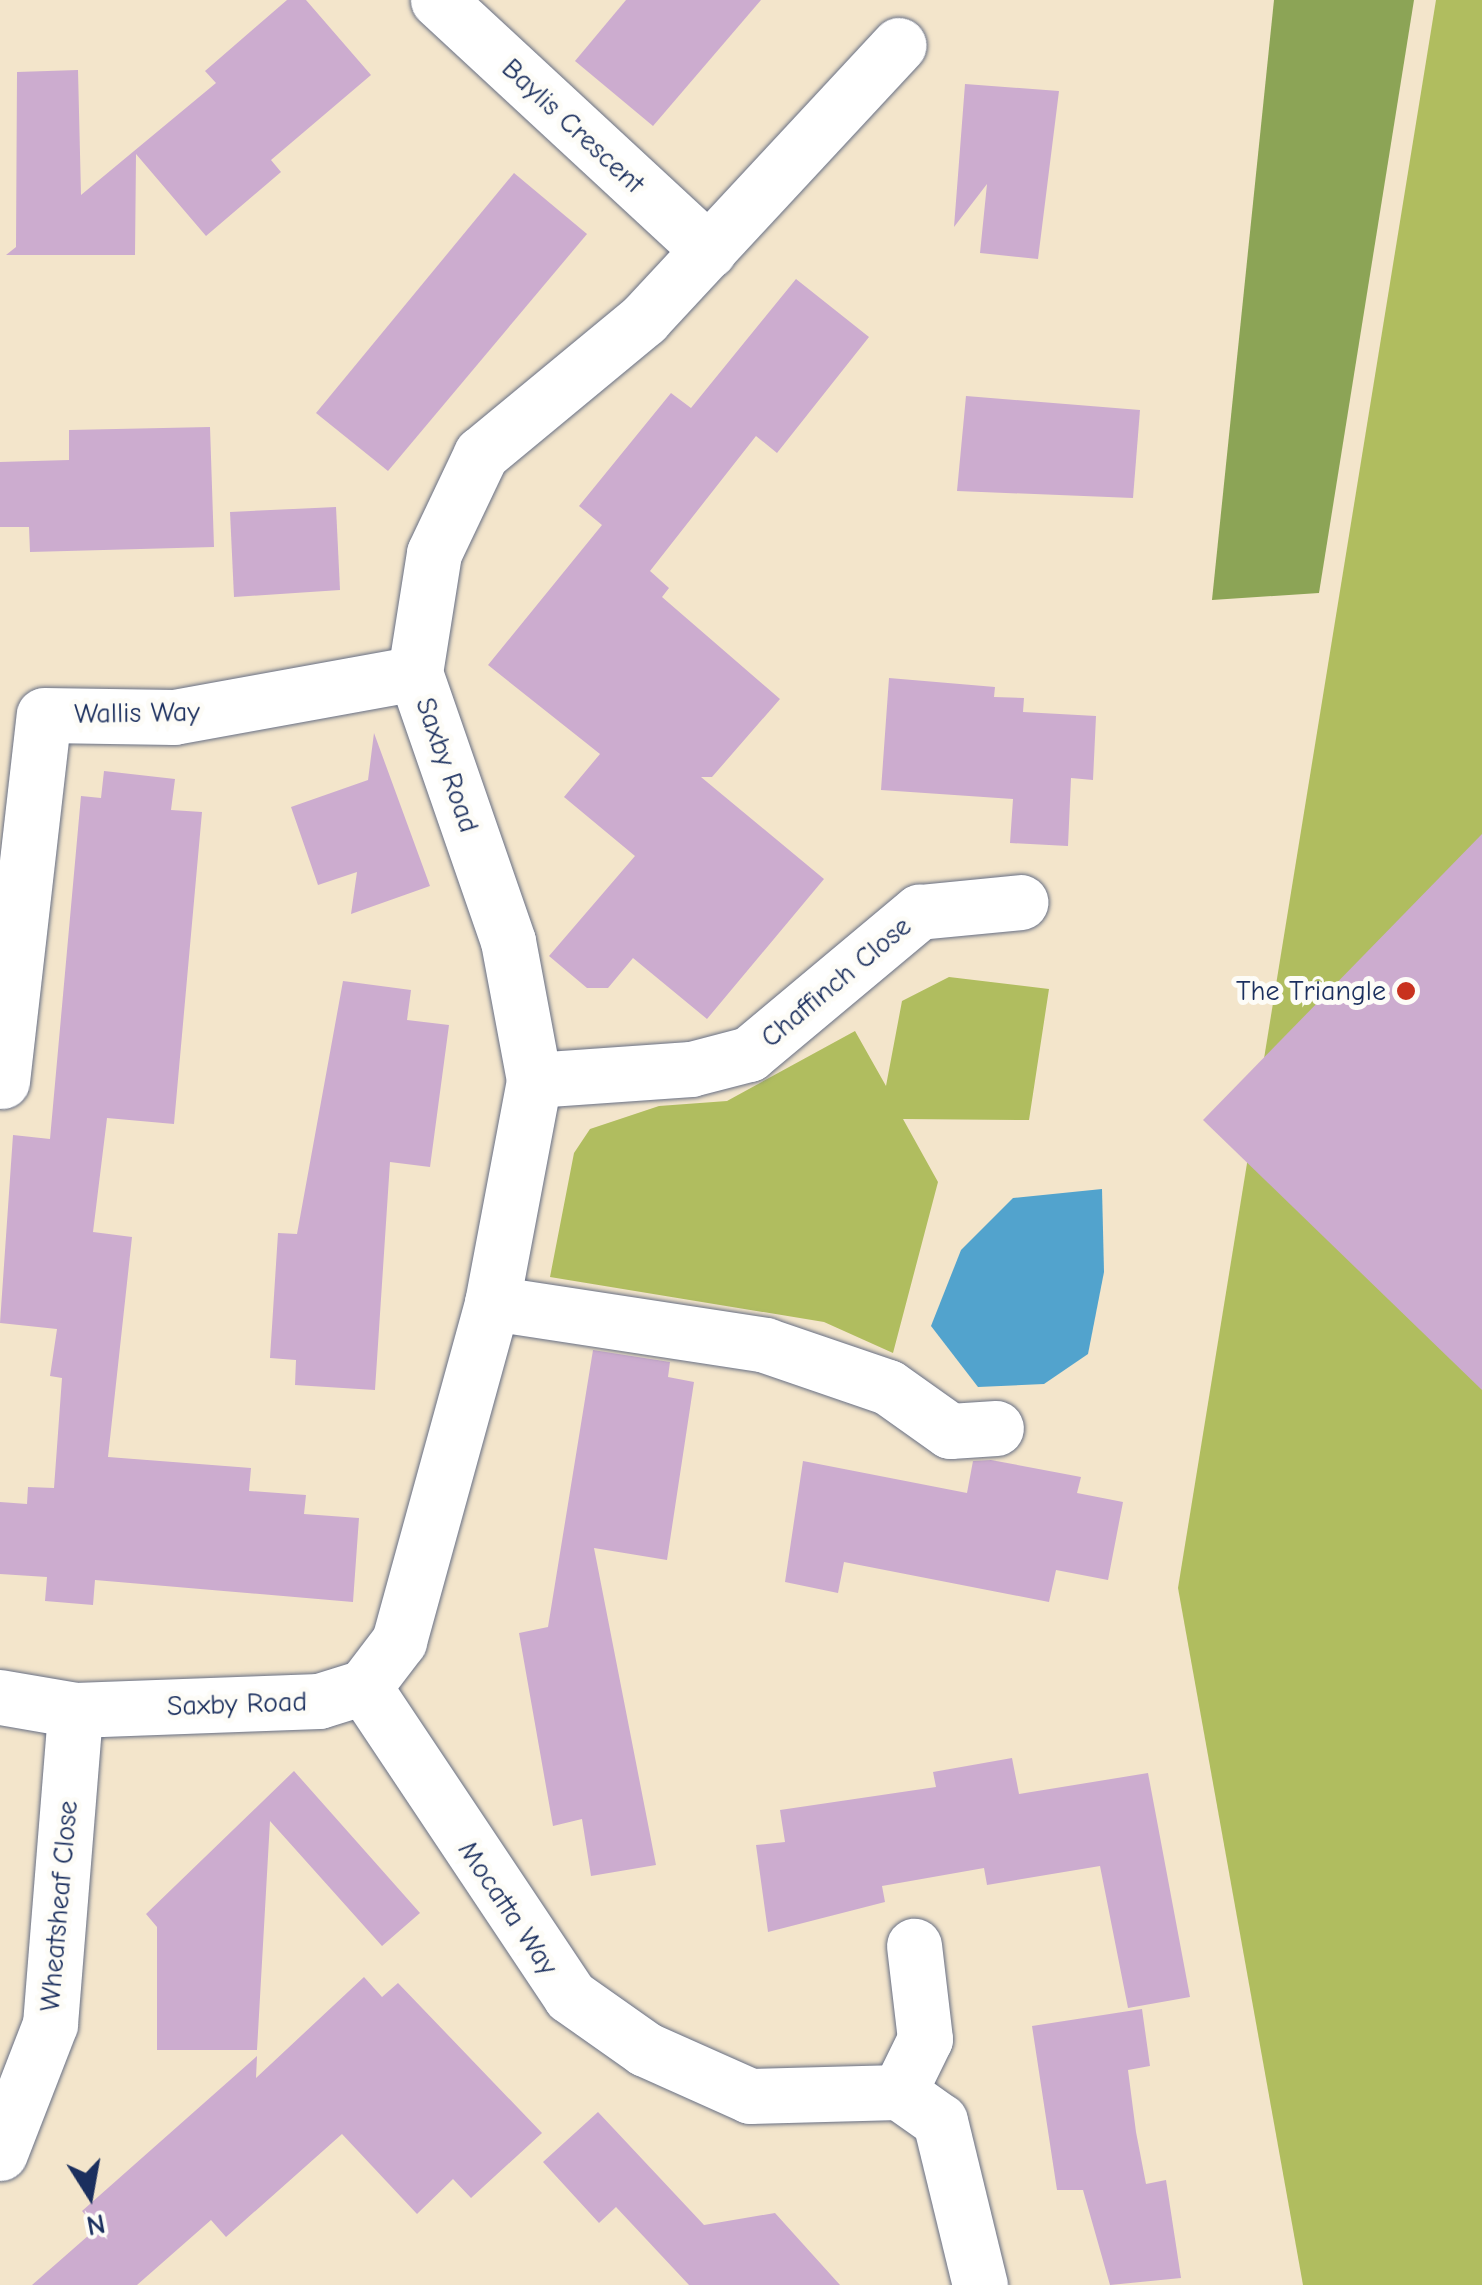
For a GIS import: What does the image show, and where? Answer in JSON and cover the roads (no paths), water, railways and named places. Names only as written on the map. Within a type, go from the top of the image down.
[{"type":"street","name":"Baylis Crescent","points":[[438,0],[708,251]]},
{"type":"street","name":"Saxby Road","points":[[0,1697],[75,1710],[319,1701],[364,1687],[399,1641],[492,1304],[534,1080],[508,941],[415,673],[434,554],[481,454],[644,319],[899,45]]},
{"type":"street","name":"Wallis Way","points":[[2,1081],[44,715],[174,718],[415,673]]},
{"type":"street","name":"Chaffinch Close","points":[[534,1080],[691,1069],[749,1054],[919,912],[1021,902]]},
{"type":"street","points":[[492,1304],[765,1345],[888,1388],[950,1431],[996,1428]]},
{"type":"street","name":"Mocatta Way","points":[[364,1687],[570,1996],[645,2048],[750,2096],[899,2092]]},
{"type":"street","name":"Wheatsheaf Close","points":[[0,2153],[50,2024],[75,1710]]},
{"type":"street","points":[[914,1946],[925,2040],[899,2092],[940,2121],[980,2285]]},
{"type":"water","points":[[1102,1189],[1104,1272],[1088,1354],[1044,1384],[978,1387],[931,1326],[961,1250],[1013,1198]]},
{"type":"place","name":"The Triangle","points":[[1406,991]]}]
